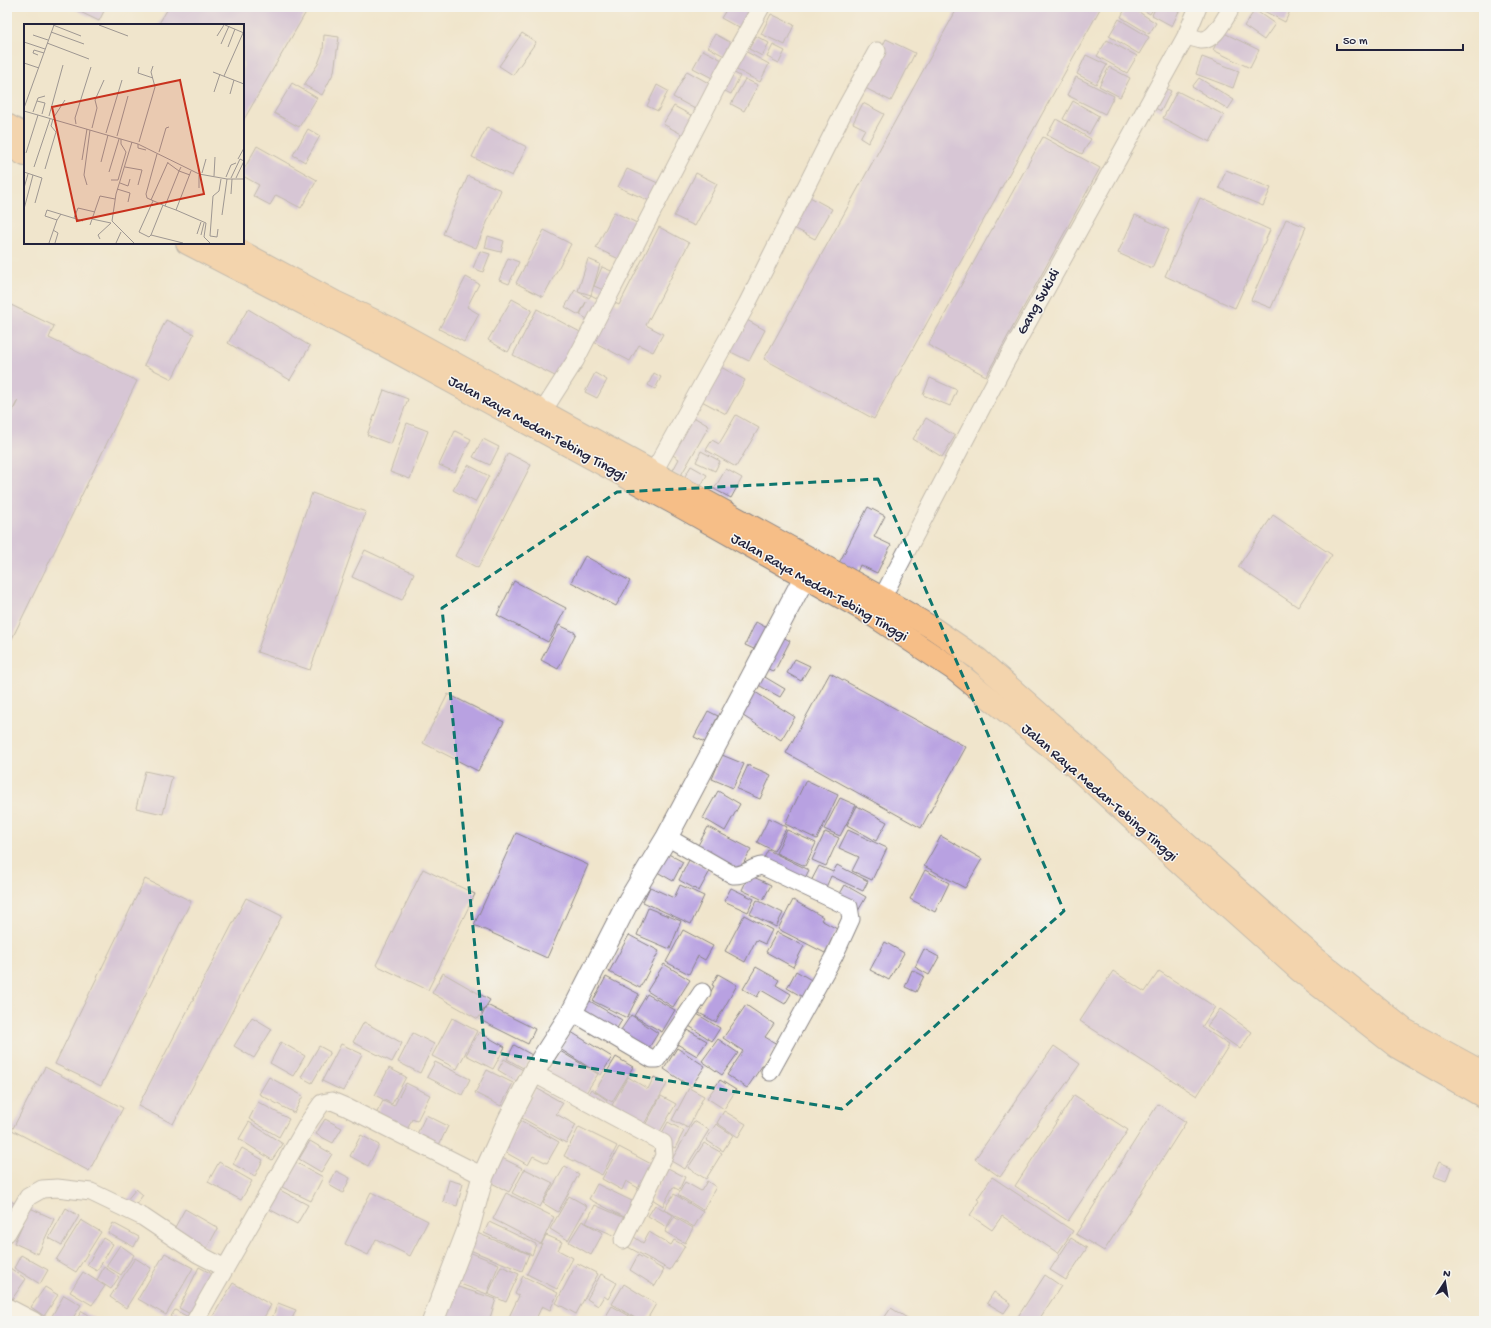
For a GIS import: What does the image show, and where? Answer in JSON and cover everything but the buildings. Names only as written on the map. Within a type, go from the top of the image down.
[{"type":"highway","points":[[7,125],[24,134]]},
{"type":"highway","points":[[7,145],[24,154]]},
{"type":"highway","name":"Jalan Raya Medan-Tebing Tinggi","points":[[189,244],[382,344],[676,504],[804,578],[871,614],[952,668],[1073,765],[1300,971],[1397,1047],[1484,1097]]},
{"type":"highway","name":"Jalan Raya Medan-Tebing Tinggi","points":[[226,244],[335,302],[390,328],[543,411],[882,598],[931,627],[978,659],[1313,956],[1405,1030],[1484,1073]]},
{"type":"street","points":[[543,411],[575,361],[724,73],[761,7]]},
{"type":"street","name":"Gang Sukidi","points":[[882,598],[1004,365],[1186,36],[1198,7]]},
{"type":"street","points":[[1186,36],[1202,40],[1208,39],[1216,33],[1229,12]]},
{"type":"street","points":[[653,473],[747,304],[845,109],[876,51]]},
{"type":"street","points":[[432,1321],[469,1227],[483,1176],[509,1119],[533,1073],[572,1012],[629,900],[667,837],[804,578]]},
{"type":"street","points":[[667,837],[733,875],[741,875],[762,866],[849,907],[851,910],[851,919],[834,956],[770,1072]]},
{"type":"street","points":[[572,1012],[652,1060],[657,1059],[702,992]]},
{"type":"street","points":[[533,1073],[663,1143],[664,1156],[623,1240]]},
{"type":"street","points":[[195,1321],[310,1120],[322,1103],[332,1101],[346,1107],[483,1176]]},
{"type":"street","points":[[7,1234],[28,1198],[42,1189],[57,1188],[91,1192],[143,1217],[198,1254],[225,1268]]},
{"type":"street","points":[[7,1307],[34,1321]]},
{"type":"highlighted area","points":[[878,479],[1064,911],[842,1109],[485,1051],[442,608],[617,492]]}]
